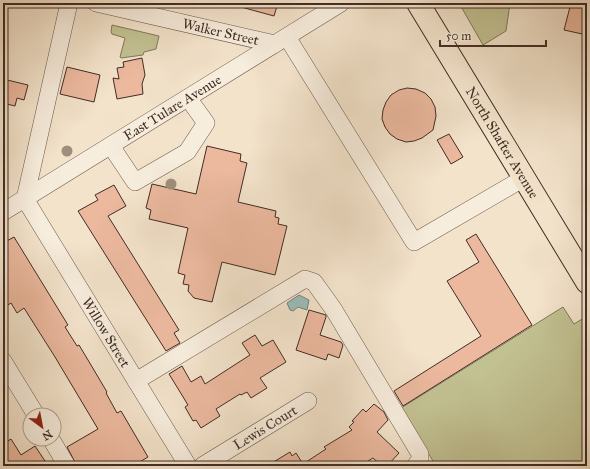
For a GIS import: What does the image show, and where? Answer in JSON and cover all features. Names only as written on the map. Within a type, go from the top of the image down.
[{"type":"main road","name":"North Shafter Avenue","points":[[414,4],[524,178],[587,282]]},
{"type":"street","points":[[25,199],[69,3]]},
{"type":"street","name":"Walker Street","points":[[96,3],[281,40]]},
{"type":"street","name":"East Tulare Avenue","points":[[3,212],[341,3]]},
{"type":"street","points":[[281,40],[414,242],[524,178]]},
{"type":"street","points":[[111,146],[135,182],[187,152],[206,123],[188,98]]},
{"type":"street","name":"Willow Street","points":[[25,199],[188,466]]},
{"type":"street","points":[[136,381],[305,279],[314,282],[334,310],[420,454],[420,460],[415,466]]},
{"type":"street","points":[[3,361],[31,407]]},
{"type":"street","name":"Lewis Court","points":[[202,466],[308,401]]},
{"type":"street","points":[[56,447],[67,466]]},
{"type":"shaded area","points":[[459,3],[510,3],[506,31],[483,45]]},
{"type":"shaded area","points":[[112,25],[159,36],[156,49],[144,52],[143,55],[121,58],[125,38],[112,34]]},
{"type":"shaded area","points":[[563,307],[574,324],[587,316],[587,466],[436,466],[401,408]]},
{"type":"water","points":[[299,295],[309,300],[307,310],[298,307],[293,311],[290,310],[287,303]]},
{"type":"building","points":[[241,3],[278,3],[274,16],[241,7]]},
{"type":"building","points":[[571,3],[587,3],[587,35],[564,30]]},
{"type":"building","points":[[142,58],[145,75],[142,84],[143,94],[117,99],[113,78],[119,79],[117,68],[124,67],[123,62]]},
{"type":"building","points":[[67,67],[100,75],[94,102],[60,94]]},
{"type":"building","points":[[3,79],[28,85],[24,100],[17,98],[15,106],[3,103]]},
{"type":"building","points":[[407,88],[416,89],[425,93],[431,99],[435,107],[436,116],[433,130],[422,138],[406,142],[397,139],[390,134],[382,119],[386,102],[391,95],[399,90]]},
{"type":"building","points":[[449,134],[463,157],[451,164],[437,140]]},
{"type":"building","points":[[207,146],[241,154],[240,161],[247,163],[238,202],[276,211],[275,217],[279,218],[278,224],[287,226],[275,275],[222,262],[212,302],[194,298],[188,291],[189,285],[183,284],[185,275],[178,273],[188,228],[149,219],[151,210],[146,208],[152,184],[196,194]]},
{"type":"building","points":[[114,185],[126,206],[108,216],[179,330],[174,333],[180,343],[166,351],[78,211],[98,200],[95,195]]},
{"type":"building","points":[[476,234],[532,325],[403,406],[394,391],[481,336],[447,281],[479,262],[466,240]]},
{"type":"building","points":[[14,237],[68,325],[65,327],[77,346],[79,345],[107,392],[106,393],[117,413],[121,411],[148,457],[133,466],[77,466],[67,447],[98,429],[24,308],[17,313],[11,303],[3,308],[3,243]]},
{"type":"building","points":[[309,310],[326,315],[320,335],[341,342],[343,345],[339,358],[328,354],[326,360],[296,350]]},
{"type":"building","points":[[255,335],[262,346],[273,340],[286,362],[260,378],[267,388],[251,398],[247,392],[241,395],[240,394],[216,409],[220,416],[201,428],[196,420],[193,421],[185,407],[188,405],[169,374],[182,366],[191,382],[201,376],[205,384],[250,355],[242,343]]},
{"type":"building","points":[[374,404],[384,412],[388,420],[377,432],[399,453],[387,466],[382,466],[373,458],[360,466],[267,466],[290,452],[292,456],[296,453],[303,464],[326,449],[324,447],[352,430],[349,427],[354,422],[352,421],[363,409],[366,412]]},
{"type":"building","points":[[11,439],[21,455],[36,447],[45,461],[37,466],[3,466],[3,444]]}]
